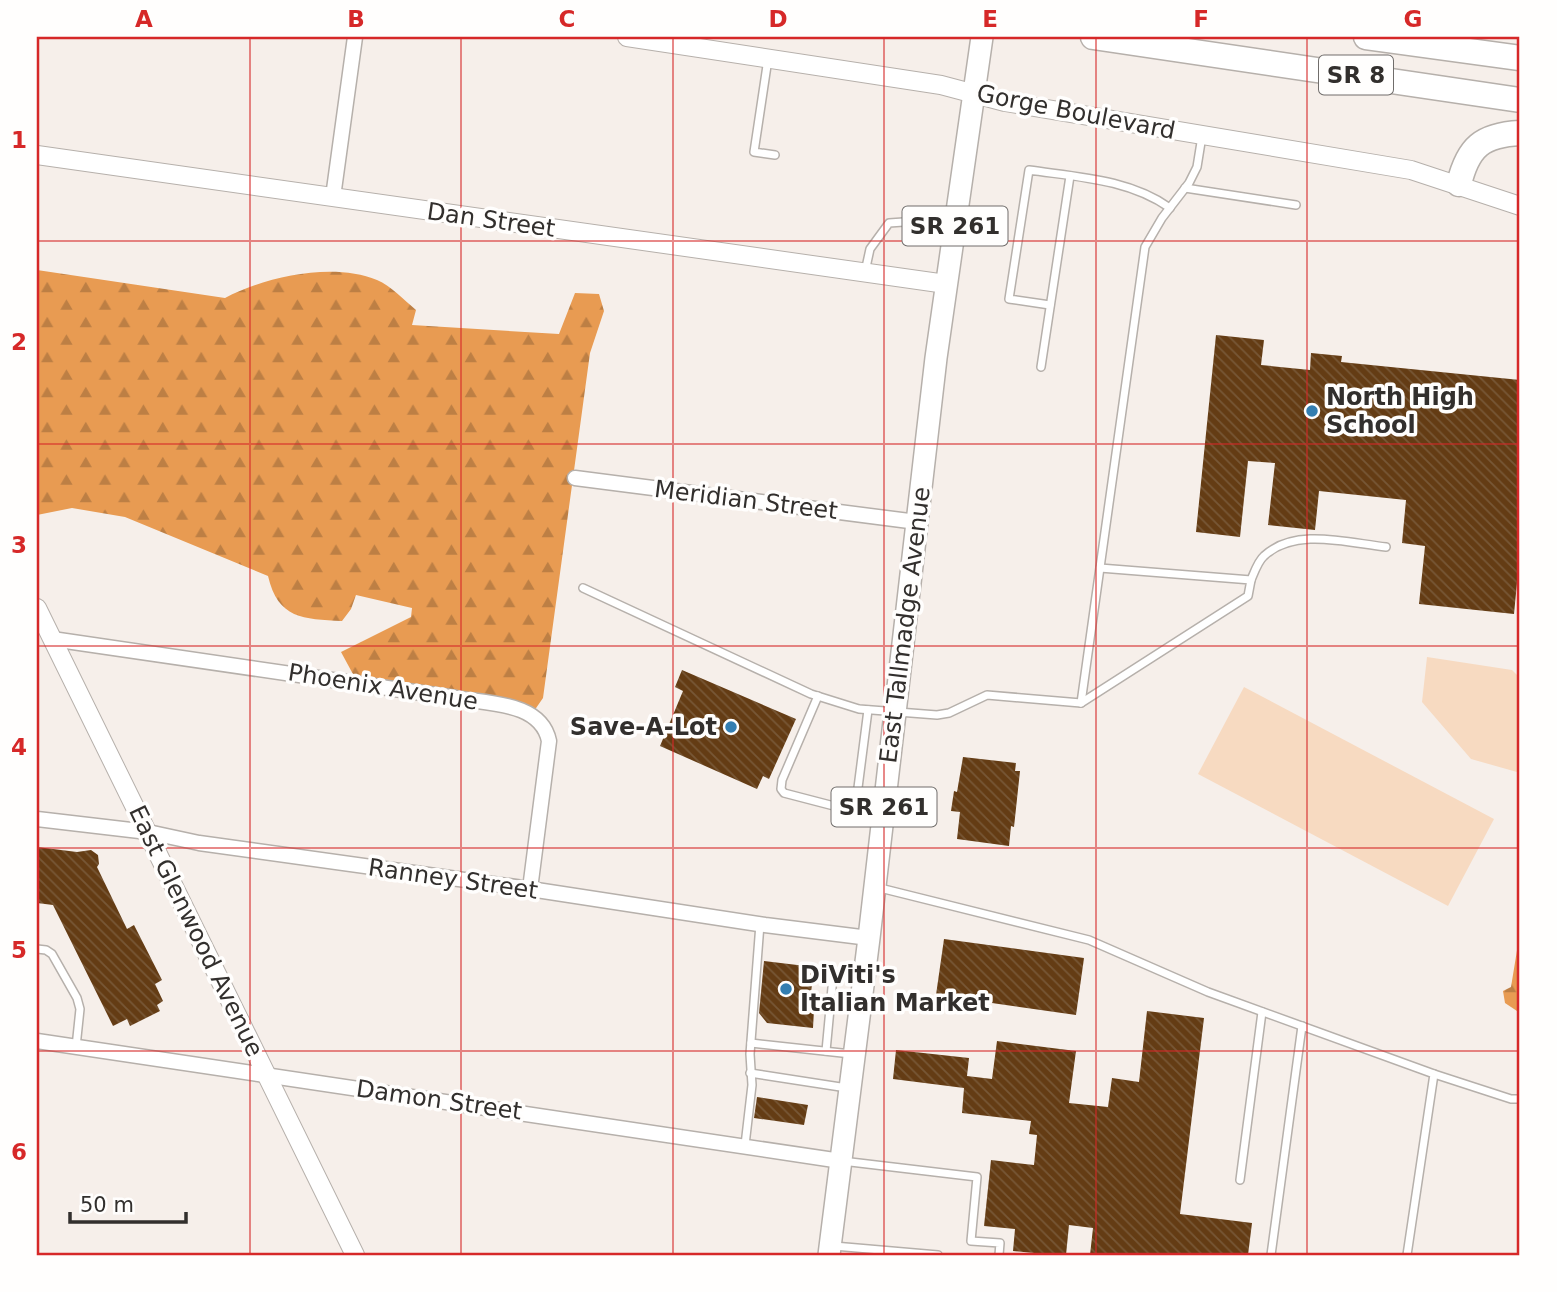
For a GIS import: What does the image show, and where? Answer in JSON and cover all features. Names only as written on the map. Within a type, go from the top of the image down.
[{"type":"highway","name":"SR 8","points":[[1093,37],[1520,100]]},
{"type":"highway","name":"SR 8","points":[[1366,37],[1520,58]]},
{"type":"highway","points":[[1459,184],[1463,166],[1479,144],[1497,135],[1520,133]]},
{"type":"main road","name":"East Tallmadge Avenue","points":[[830,1250],[866,968],[946,284],[981,40]]},
{"type":"street","points":[[333,197],[355,37]]},
{"type":"street","name":"Gorge Boulevard","points":[[627,37],[941,85],[1005,102],[1399,168],[1459,184],[1520,206]]},
{"type":"street","name":"Dan Street","points":[[37,155],[946,284]]},
{"type":"street","name":"Meridian Street","points":[[575,478],[917,522]]},
{"type":"street","name":"East Glenwood Avenue","points":[[37,608],[355,1255]]},
{"type":"street","name":"Phoenix Avenue","points":[[52,639],[456,698],[516,708],[538,719],[547,729],[549,741],[530,889]]},
{"type":"street","name":"Ranney Street","points":[[37,819],[148,832],[213,845],[869,938]]},
{"type":"street","name":"Damon Street","points":[[37,1041],[841,1161]]},
{"type":"lane","points":[[768,59],[754,152],[775,155]]},
{"type":"lane","points":[[1081,703],[1145,247],[1197,167],[1202,135]]},
{"type":"lane","points":[[1050,305],[1009,299],[1029,170],[1141,190],[1170,208]]},
{"type":"lane","points":[[1041,368],[1070,176]]},
{"type":"lane","points":[[1185,188],[1296,205]]},
{"type":"lane","points":[[865,272],[870,249],[890,223],[918,221],[955,227]]},
{"type":"lane","points":[[583,588],[818,696],[869,710],[937,715],[949,713],[987,695],[1081,703],[1248,596],[1251,580],[1262,557],[1286,542],[1315,539],[1386,547]]},
{"type":"lane","points":[[1100,568],[1251,580]]},
{"type":"lane","points":[[818,696],[782,780],[781,789],[784,793],[883,816]]},
{"type":"lane","points":[[855,811],[869,710]]},
{"type":"lane","points":[[875,887],[1089,940],[1208,992],[1262,1012],[1434,1074],[1511,1099],[1520,1099]]},
{"type":"lane","points":[[745,1145],[752,1085],[751,1043],[760,924]]},
{"type":"lane","points":[[37,949],[52,954],[77,998],[80,1009],[76,1047]]},
{"type":"lane","points":[[826,1051],[833,978],[836,974],[866,968]]},
{"type":"lane","points":[[1240,1180],[1262,1012]]},
{"type":"lane","points":[[1271,1255],[1302,1026]]},
{"type":"lane","points":[[751,1043],[855,1054]]},
{"type":"lane","points":[[750,1073],[850,1088]]},
{"type":"lane","points":[[1407,1255],[1434,1074]]},
{"type":"lane","points":[[841,1161],[977,1177],[971,1241],[1000,1243],[999,1255]]},
{"type":"lane","points":[[830,1250],[938,1255]]},
{"type":"shaded area","points":[[1427,657],[1512,670],[1520,678],[1517,772],[1471,759],[1422,702]]},
{"type":"shaded area","points":[[1244,687],[1494,819],[1448,906],[1198,774]]},
{"type":"green space","points":[[37,270],[225,298],[260,283],[280,278],[341,272],[377,280],[392,289],[416,310],[412,325],[559,334],[575,293],[599,294],[604,311],[590,353],[543,698],[534,711],[354,676],[341,652],[411,617],[412,608],[356,595],[351,609],[342,621],[304,617],[294,614],[278,601],[268,576],[125,517],[72,508],[37,515]]},
{"type":"green space","points":[[1520,932],[1520,1013],[1505,1003],[1503,991],[1511,987]]},
{"type":"building","name":"North High School","points":[[1216,335],[1264,340],[1261,365],[1310,370],[1311,353],[1342,356],[1341,362],[1520,380],[1520,551],[1514,614],[1419,604],[1425,546],[1402,543],[1406,500],[1319,491],[1315,530],[1268,525],[1275,463],[1248,461],[1240,537],[1196,532]]},
{"type":"building","points":[[682,670],[796,719],[769,779],[763,776],[757,789],[660,746],[683,691],[675,687]]},
{"type":"building","points":[[963,757],[1016,763],[1015,771],[1020,771],[1014,827],[1011,826],[1009,846],[957,839],[960,812],[951,811]]},
{"type":"building","points":[[37,847],[77,852],[91,850],[98,855],[97,867],[127,929],[134,925],[162,980],[155,984],[163,1001],[157,1005],[160,1011],[130,1026],[127,1019],[113,1026],[53,905],[37,903]]},
{"type":"building","points":[[944,939],[1084,958],[1076,1015],[936,995]]},
{"type":"building","name":"DiViti's Italian Market","points":[[764,961],[814,967],[809,1010],[814,1010],[813,1028],[767,1023],[759,1013]]},
{"type":"building","points":[[1147,1011],[1204,1018],[1180,1214],[1252,1223],[1248,1255],[1090,1255],[1093,1228],[1069,1225],[1066,1255],[1034,1255],[1013,1251],[1015,1229],[984,1226],[991,1160],[1034,1165],[1037,1135],[1029,1134],[1031,1121],[962,1113],[964,1088],[893,1079],[896,1050],[969,1058],[967,1076],[992,1079],[997,1041],[1076,1051],[1069,1103],[1108,1107],[1112,1078],[1139,1082]]},
{"type":"building","points":[[757,1097],[808,1105],[804,1125],[754,1118]]},
{"type":"place","name":"North High School","points":[[1312,411]]},
{"type":"place","name":"Save-A-Lot","points":[[731,727]]},
{"type":"place","name":"DiViti's Italian Market","points":[[786,989]]}]
